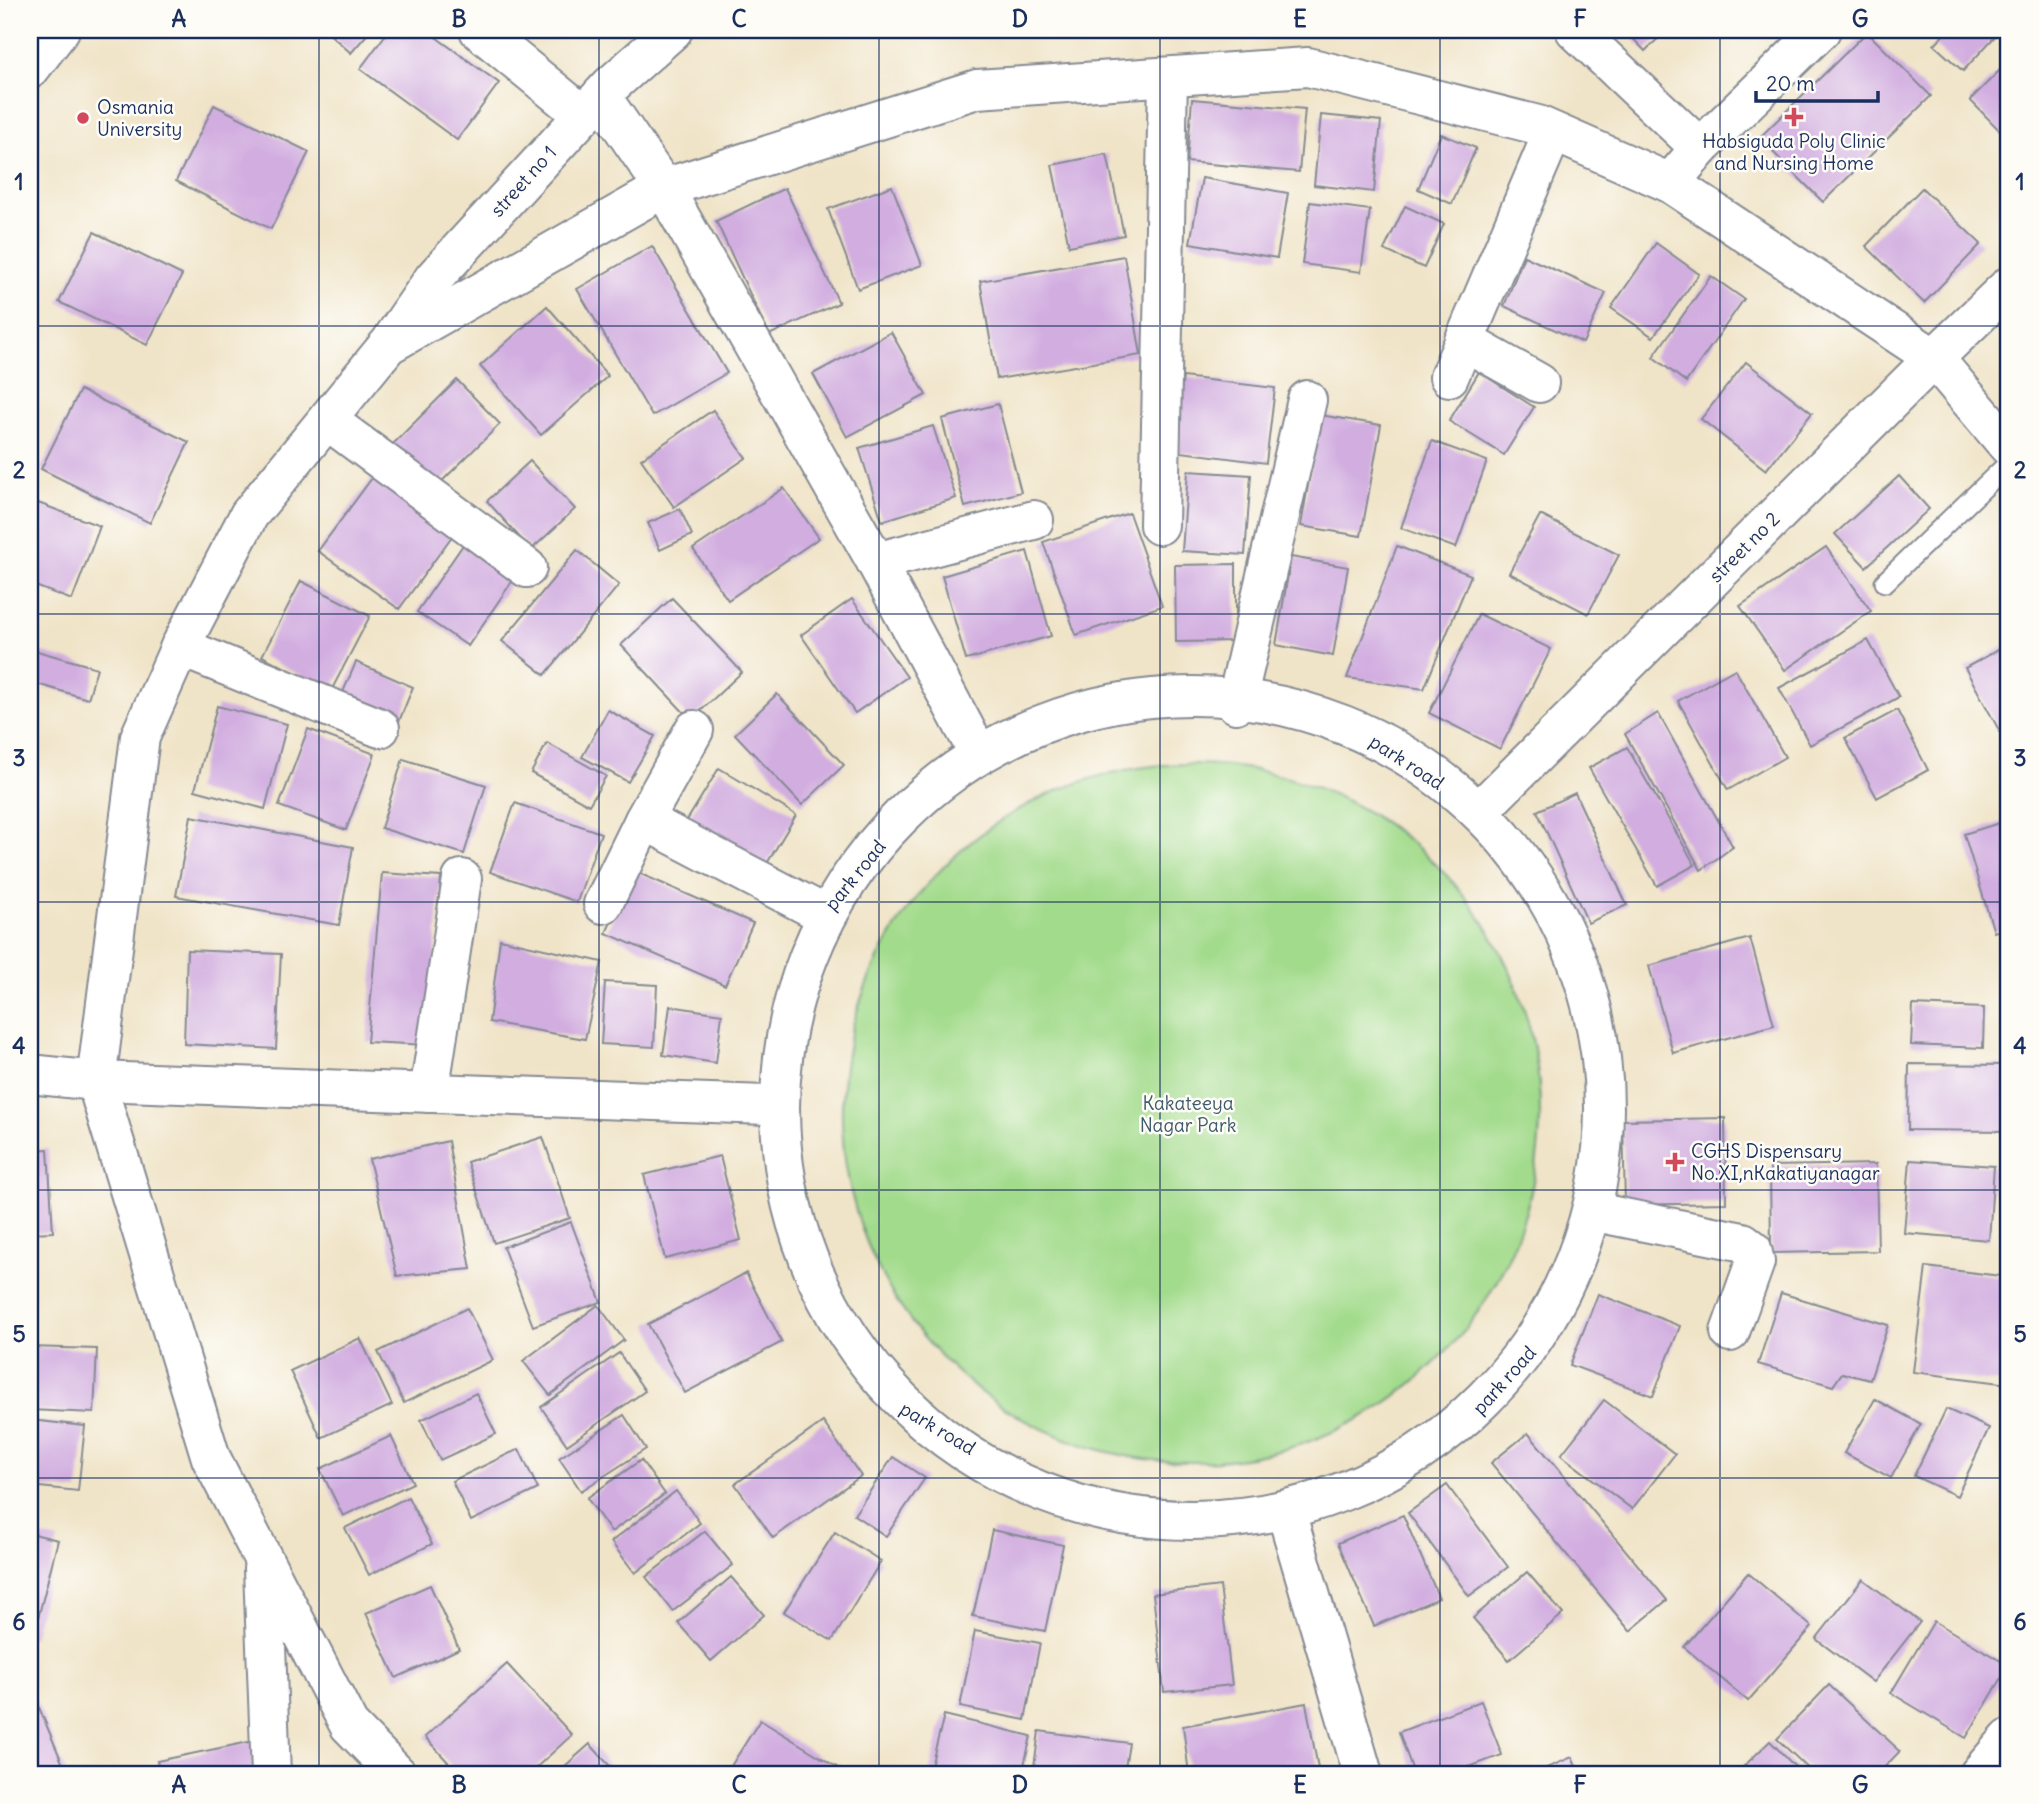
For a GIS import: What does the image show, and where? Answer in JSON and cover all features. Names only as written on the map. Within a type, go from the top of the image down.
[{"type":"street","points":[[30,69],[60,30]]},
{"type":"street","points":[[479,30],[592,105],[664,188],[876,562],[976,749]]},
{"type":"street","name":"street no 1","points":[[96,1081],[140,737],[180,648],[249,515],[388,345],[434,278],[592,105],[673,30]]},
{"type":"street","points":[[1575,30],[1700,148]]},
{"type":"street","points":[[1670,183],[1700,148],[1821,30]]},
{"type":"street","points":[[388,345],[664,188],[977,89],[1308,68],[1538,125],[1670,183],[1934,358],[2009,447]]},
{"type":"street","points":[[1158,525],[1168,77]]},
{"type":"street","points":[[1449,377],[1553,132]]},
{"type":"street","name":"street no 2","points":[[1480,810],[2009,286]]},
{"type":"street","points":[[1464,341],[1539,383]]},
{"type":"street","points":[[1236,704],[1307,400]]},
{"type":"street","points":[[327,420],[527,568]]},
{"type":"street","points":[[876,562],[1034,520]]},
{"type":"street","points":[[180,648],[380,728]]},
{"type":"street","name":"park road","points":[[1161,693],[1236,704],[1341,720],[1480,810],[1578,946],[1603,1024],[1600,1213],[1535,1349],[1478,1414],[1287,1515],[1085,1513],[897,1406],[816,1295],[767,1105],[824,914],[929,784],[976,749],[1058,714],[1161,693]]},
{"type":"street","points":[[603,904],[644,820],[694,730]]},
{"type":"street","points":[[644,820],[824,914]]},
{"type":"street","points":[[429,1093],[462,879]]},
{"type":"street","points":[[30,1074],[96,1081],[767,1105]]},
{"type":"street","points":[[96,1081],[211,1458],[349,1725],[397,1774]]},
{"type":"street","points":[[1600,1213],[1743,1242],[1752,1249],[1755,1262],[1730,1332]]},
{"type":"street","points":[[1287,1515],[1363,1774]]},
{"type":"street","points":[[262,1556],[271,1774]]},
{"type":"street","points":[[1979,1774],[2009,1739]]},
{"type":"lane","points":[[1885,582],[2009,463]]},
{"type":"green space","name":"Kakateeya Nagar Park","points":[[1191,764],[1259,771],[1325,790],[1385,823],[1438,866],[1481,919],[1514,979],[1533,1045],[1540,1113],[1533,1181],[1514,1247],[1481,1307],[1438,1360],[1385,1403],[1325,1436],[1259,1455],[1191,1462],[1123,1455],[1057,1436],[997,1403],[944,1360],[901,1307],[868,1247],[849,1181],[842,1113],[849,1045],[868,979],[901,919],[944,866],[997,823],[1057,790],[1123,771]]},
{"type":"building","points":[[325,30],[371,30],[351,53]]},
{"type":"building","points":[[389,30],[426,30],[499,83],[457,140],[360,69]]},
{"type":"building","points":[[1625,30],[1667,30],[1645,51]]},
{"type":"building","points":[[1948,30],[2001,30],[1963,71],[1934,45]]},
{"type":"building","points":[[1867,32],[1931,96],[1823,202],[1759,138]]},
{"type":"building","points":[[2009,61],[2009,140],[1970,100]]},
{"type":"building","points":[[1192,99],[1305,109],[1299,172],[1187,162]]},
{"type":"building","points":[[214,105],[309,152],[271,229],[176,181]]},
{"type":"building","points":[[1321,115],[1381,121],[1374,192],[1314,185]]},
{"type":"building","points":[[1441,134],[1476,148],[1452,204],[1418,189]]},
{"type":"building","points":[[1107,154],[1124,235],[1069,246],[1052,165]]},
{"type":"building","points":[[1202,178],[1288,193],[1277,258],[1190,243]]},
{"type":"building","points":[[892,186],[922,265],[858,289],[828,209]]},
{"type":"building","points":[[785,188],[839,303],[769,335],[716,221]]},
{"type":"building","points":[[1922,188],[1981,244],[1924,303],[1866,246]]},
{"type":"building","points":[[1310,202],[1370,210],[1361,272],[1302,264]]},
{"type":"building","points":[[1405,206],[1444,224],[1424,268],[1384,250]]},
{"type":"building","points":[[94,232],[182,275],[147,345],[59,302]]},
{"type":"building","points":[[1656,243],[1699,274],[1653,337],[1611,308]]},
{"type":"building","points":[[652,246],[727,373],[652,416],[577,289]]},
{"type":"building","points":[[1124,256],[1141,355],[997,379],[980,281]]},
{"type":"building","points":[[1524,256],[1606,293],[1583,343],[1504,306]]},
{"type":"building","points":[[1711,276],[1744,299],[1686,382],[1653,357]]},
{"type":"building","points":[[547,306],[608,376],[541,435],[480,366]]},
{"type":"building","points":[[891,332],[926,395],[847,437],[813,374]]},
{"type":"building","points":[[1746,362],[1812,413],[1766,470],[1701,419]]},
{"type":"building","points":[[1479,372],[1534,407],[1504,455],[1449,421]]},
{"type":"building","points":[[1183,377],[1275,388],[1266,463],[1173,451]]},
{"type":"building","points":[[457,380],[500,424],[434,489],[391,446]]},
{"type":"building","points":[[80,390],[189,442],[150,523],[41,469]]},
{"type":"building","points":[[998,404],[1021,492],[965,507],[942,419]]},
{"type":"building","points":[[713,410],[746,458],[674,507],[641,459]]},
{"type":"building","points":[[1320,415],[1381,425],[1361,536],[1301,526]]},
{"type":"building","points":[[933,426],[956,498],[882,521],[859,448]]},
{"type":"building","points":[[1432,441],[1487,461],[1456,548],[1401,528]]},
{"type":"building","points":[[530,461],[575,509],[531,550],[487,501]]},
{"type":"building","points":[[1188,471],[1251,475],[1245,555],[1182,551]]},
{"type":"building","points":[[375,474],[455,532],[399,609],[318,551]]},
{"type":"building","points":[[1899,476],[1929,509],[1866,567],[1835,534]]},
{"type":"building","points":[[784,488],[819,538],[728,600],[693,549]]},
{"type":"building","points":[[30,500],[100,526],[72,600],[30,584]]},
{"type":"building","points":[[680,509],[692,535],[660,550],[648,523]]},
{"type":"building","points":[[1129,513],[1162,606],[1076,635],[1043,542]]},
{"type":"building","points":[[1540,515],[1619,555],[1588,614],[1509,573]]},
{"type":"building","points":[[465,542],[515,577],[468,646],[417,612]]},
{"type":"building","points":[[1397,546],[1471,575],[1424,689],[1347,678]]},
{"type":"building","points":[[1826,547],[1871,611],[1785,670],[1740,606]]},
{"type":"building","points":[[577,550],[619,585],[545,675],[502,641]]},
{"type":"building","points":[[1027,551],[1051,636],[966,660],[942,576]]},
{"type":"building","points":[[1291,557],[1348,567],[1333,656],[1276,645]]},
{"type":"building","points":[[1236,564],[1236,641],[1176,642],[1175,565]]},
{"type":"building","points":[[301,581],[370,616],[331,691],[262,656]]},
{"type":"building","points":[[672,598],[742,672],[691,720],[621,645]]},
{"type":"building","points":[[852,599],[907,677],[855,713],[801,635]]},
{"type":"building","points":[[1479,614],[1551,649],[1500,749],[1429,713]]},
{"type":"building","points":[[1868,640],[1899,697],[1810,745],[1779,688]]},
{"type":"building","points":[[2009,644],[2009,727],[2000,732],[1965,668]]},
{"type":"building","points":[[30,649],[97,668],[88,699],[30,682]]},
{"type":"building","points":[[356,662],[413,687],[398,724],[340,699]]},
{"type":"building","points":[[1735,669],[1785,757],[1728,790],[1678,701]]},
{"type":"building","points":[[777,694],[844,765],[802,805],[735,734]]},
{"type":"building","points":[[217,706],[287,724],[265,809],[195,790]]},
{"type":"building","points":[[608,710],[655,736],[628,782],[582,757]]},
{"type":"building","points":[[1897,710],[1928,770],[1877,798],[1845,738]]},
{"type":"building","points":[[1658,713],[1733,847],[1701,870],[1625,734]]},
{"type":"building","points":[[308,729],[375,754],[346,830],[279,806]]},
{"type":"building","points":[[547,743],[606,776],[589,805],[531,773]]},
{"type":"building","points":[[1627,747],[1695,865],[1657,886],[1589,768]]},
{"type":"building","points":[[403,759],[486,785],[464,854],[381,828]]},
{"type":"building","points":[[719,768],[796,815],[760,875],[683,827]]},
{"type":"building","points":[[1575,793],[1627,905],[1588,923],[1537,811]]},
{"type":"building","points":[[515,803],[601,833],[577,902],[490,872]]},
{"type":"building","points":[[191,816],[353,847],[339,925],[176,896]]},
{"type":"building","points":[[2009,820],[2009,927],[1994,932],[1964,834]]},
{"type":"building","points":[[634,871],[753,923],[725,985],[606,933]]},
{"type":"building","points":[[382,873],[441,877],[428,1045],[367,1042]]},
{"type":"building","points":[[1750,938],[1774,1025],[1673,1053],[1649,966]]},
{"type":"building","points":[[500,939],[602,962],[585,1039],[489,1022]]},
{"type":"building","points":[[187,950],[281,954],[276,1049],[184,1044]]},
{"type":"building","points":[[605,982],[657,985],[654,1047],[601,1044]]},
{"type":"building","points":[[1913,1005],[1984,1008],[1983,1048],[1911,1045]]},
{"type":"building","points":[[670,1006],[722,1014],[716,1063],[663,1055]]},
{"type":"building","points":[[1909,1064],[2009,1065],[2009,1131],[1908,1130]]},
{"type":"building","name":"CGHS Dispensary No.XI,nKakatiyanagar","points":[[1725,1118],[1726,1203],[1625,1205],[1623,1120]]},
{"type":"building","points":[[543,1137],[570,1218],[494,1243],[467,1162]]},
{"type":"building","points":[[448,1141],[471,1269],[397,1276],[369,1159]]},
{"type":"building","points":[[48,1149],[53,1232],[30,1233],[30,1150]]},
{"type":"building","points":[[720,1156],[741,1240],[665,1259],[644,1175]]},
{"type":"building","points":[[1910,1160],[1994,1166],[1989,1240],[1904,1233]]},
{"type":"building","points":[[1876,1164],[1878,1251],[1771,1253],[1770,1166]]},
{"type":"building","points":[[571,1222],[601,1302],[533,1326],[503,1247]]},
{"type":"building","points":[[1926,1267],[2009,1277],[2009,1384],[1913,1372]]},
{"type":"building","points":[[746,1273],[782,1342],[685,1393],[648,1324]]},
{"type":"building","points":[[1781,1293],[1888,1325],[1870,1380],[1842,1373],[1833,1386],[1758,1364]]},
{"type":"building","points":[[1598,1294],[1680,1326],[1653,1396],[1570,1365]]},
{"type":"building","points":[[598,1305],[624,1340],[550,1395],[523,1361]]},
{"type":"building","points":[[467,1308],[493,1360],[404,1403],[378,1352]]},
{"type":"building","points":[[360,1338],[392,1405],[321,1438],[290,1371]]},
{"type":"building","points":[[30,1347],[97,1349],[94,1413],[30,1410]]},
{"type":"building","points":[[619,1353],[645,1391],[567,1445],[541,1407]]},
{"type":"building","points":[[476,1393],[496,1434],[440,1460],[421,1420]]},
{"type":"building","points":[[1875,1399],[1921,1424],[1891,1478],[1844,1453]]},
{"type":"building","points":[[1604,1400],[1675,1454],[1632,1509],[1561,1455]]},
{"type":"building","points":[[1946,1409],[1989,1428],[1957,1496],[1914,1476]]},
{"type":"building","points":[[624,1415],[646,1449],[581,1491],[559,1458]]},
{"type":"building","points":[[30,1420],[85,1426],[78,1491],[30,1486]]},
{"type":"building","points":[[823,1422],[861,1476],[773,1538],[735,1484]]},
{"type":"building","points":[[1528,1433],[1667,1600],[1630,1631],[1491,1463]]},
{"type":"building","points":[[391,1436],[413,1483],[343,1516],[320,1469]]},
{"type":"building","points":[[519,1449],[538,1489],[471,1521],[452,1481]]},
{"type":"building","points":[[893,1457],[925,1478],[886,1536],[854,1515]]},
{"type":"building","points":[[641,1460],[665,1494],[611,1532],[587,1498]]},
{"type":"building","points":[[1447,1485],[1508,1567],[1469,1596],[1408,1513]]},
{"type":"building","points":[[676,1491],[700,1523],[635,1573],[611,1542]]},
{"type":"building","points":[[408,1497],[432,1544],[369,1575],[345,1528]]},
{"type":"building","points":[[1403,1515],[1439,1598],[1374,1626],[1338,1543]]},
{"type":"building","points":[[992,1530],[1063,1545],[1045,1631],[973,1616]]},
{"type":"building","points":[[705,1531],[733,1565],[673,1611],[646,1577]]},
{"type":"building","points":[[835,1532],[881,1561],[832,1641],[784,1612]]},
{"type":"building","points":[[30,1533],[58,1540],[33,1638],[30,1637]]},
{"type":"building","points":[[1527,1572],[1563,1614],[1509,1660],[1473,1618]]},
{"type":"building","points":[[1748,1573],[1812,1627],[1748,1701],[1684,1647]]},
{"type":"building","points":[[731,1577],[764,1615],[711,1661],[678,1623]]},
{"type":"building","points":[[1863,1579],[1920,1622],[1873,1682],[1816,1639]]},
{"type":"building","points":[[430,1585],[459,1649],[396,1678],[366,1613]]},
{"type":"building","points":[[1220,1586],[1232,1685],[1164,1692],[1153,1594]]},
{"type":"building","points":[[1934,1621],[2009,1666],[1966,1738],[1891,1693]]},
{"type":"building","points":[[975,1631],[1040,1643],[1025,1720],[960,1707]]},
{"type":"building","points":[[507,1664],[572,1735],[529,1774],[459,1774],[425,1737]]},
{"type":"building","points":[[1829,1685],[1900,1751],[1878,1774],[1814,1774],[1777,1739]]},
{"type":"building","points":[[30,1686],[67,1774],[30,1774]]},
{"type":"building","points":[[1481,1701],[1502,1755],[1450,1774],[1414,1774],[1399,1732]]},
{"type":"building","points":[[1306,1703],[1319,1774],[1189,1774],[1183,1726]]},
{"type":"building","points":[[944,1715],[1031,1736],[1022,1774],[929,1774]]},
{"type":"building","points":[[760,1720],[848,1774],[726,1774]]},
{"type":"building","points":[[1039,1731],[1129,1743],[1124,1774],[1033,1774]]},
{"type":"building","points":[[254,1741],[261,1774],[160,1774],[157,1761]]},
{"type":"building","points":[[1770,1741],[1802,1774],[1736,1774]]},
{"type":"building","points":[[590,1744],[617,1774],[556,1774]]},
{"type":"building","points":[[1572,1757],[1579,1774],[1533,1774]]},
{"type":"place","name":"Habsiguda Poly Clinic and Nursing Home","points":[[1794,117]]},
{"type":"place","name":"Osmania University","points":[[83,118]]},
{"type":"place","name":"CGHS Dispensary No.XI,nKakatiyanagar","points":[[1675,1162]]}]
